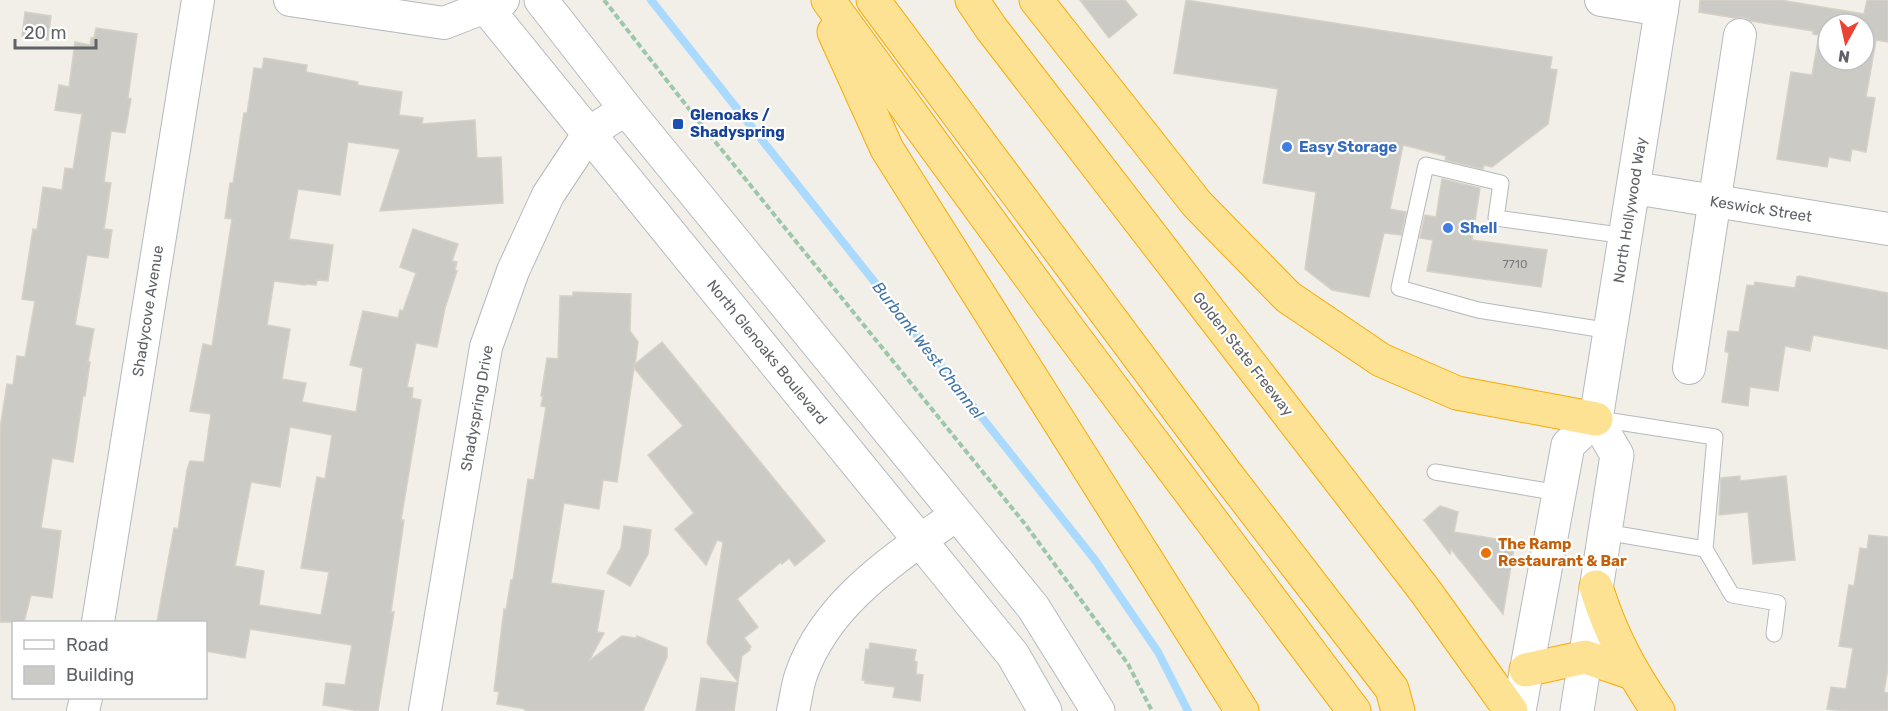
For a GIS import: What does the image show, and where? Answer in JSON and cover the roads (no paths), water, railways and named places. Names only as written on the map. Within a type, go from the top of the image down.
[{"type":"highway","points":[[820,0],[887,149],[1242,711]]},
{"type":"highway","points":[[828,0],[1069,330],[1346,700]]},
{"type":"highway","points":[[873,0],[1220,466],[1392,689],[1398,711]]},
{"type":"highway","name":"Golden State Freeway","points":[[972,0],[991,28],[1426,592],[1511,711]]},
{"type":"highway","points":[[1036,0],[1197,204],[1288,297],[1381,360],[1457,393],[1596,419]]},
{"type":"highway","points":[[1596,587],[1607,622],[1632,673],[1658,711]]},
{"type":"highway","points":[[1526,670],[1585,657],[1632,673]]},
{"type":"main road","points":[[541,0],[626,109],[1033,607],[1098,711]]},
{"type":"main road","name":"North Glenoaks Boulevard","points":[[489,2],[589,134],[1013,655],[1045,711]]},
{"type":"main road","name":"North Hollywood Way","points":[[1596,419],[1662,5]]},
{"type":"main road","points":[[1519,711],[1568,446],[1596,419],[1617,455],[1577,711]]},
{"type":"street","name":"Shadycove Avenue","points":[[98,621],[198,0]]},
{"type":"street","points":[[290,0],[444,23],[489,2]]},
{"type":"street","points":[[1601,0],[1662,5]]},
{"type":"street","points":[[1689,368],[1740,35]]},
{"type":"street","name":"Shadyspring Drive","points":[[425,711],[486,347],[513,271],[548,195],[589,134],[626,109]]},
{"type":"street","name":"Keswick Street","points":[[1634,188],[1888,229]]},
{"type":"street","points":[[793,711],[800,676],[815,642],[839,609],[885,567],[956,515]]},
{"type":"lane","points":[[1611,331],[1478,310],[1399,288],[1426,165],[1501,183],[1496,218],[1626,236]]},
{"type":"lane","points":[[1596,419],[1715,436],[1705,549],[1732,595],[1778,603],[1774,634]]},
{"type":"lane","points":[[1435,472],[1559,493]]},
{"type":"lane","points":[[1605,532],[1705,549]]},
{"type":"waterway","name":"Burbank West Channel","points":[[651,0],[1095,560],[1158,652],[1188,711]]},
{"type":"place","name":"Glenoaks / Shadyspring","points":[[678,124]]},
{"type":"place","name":"Easy Storage","points":[[1287,147]]},
{"type":"place","name":"Shell","points":[[1448,228]]},
{"type":"place","name":"The Ramp Restaurant & Bar","points":[[1486,553]]}]
